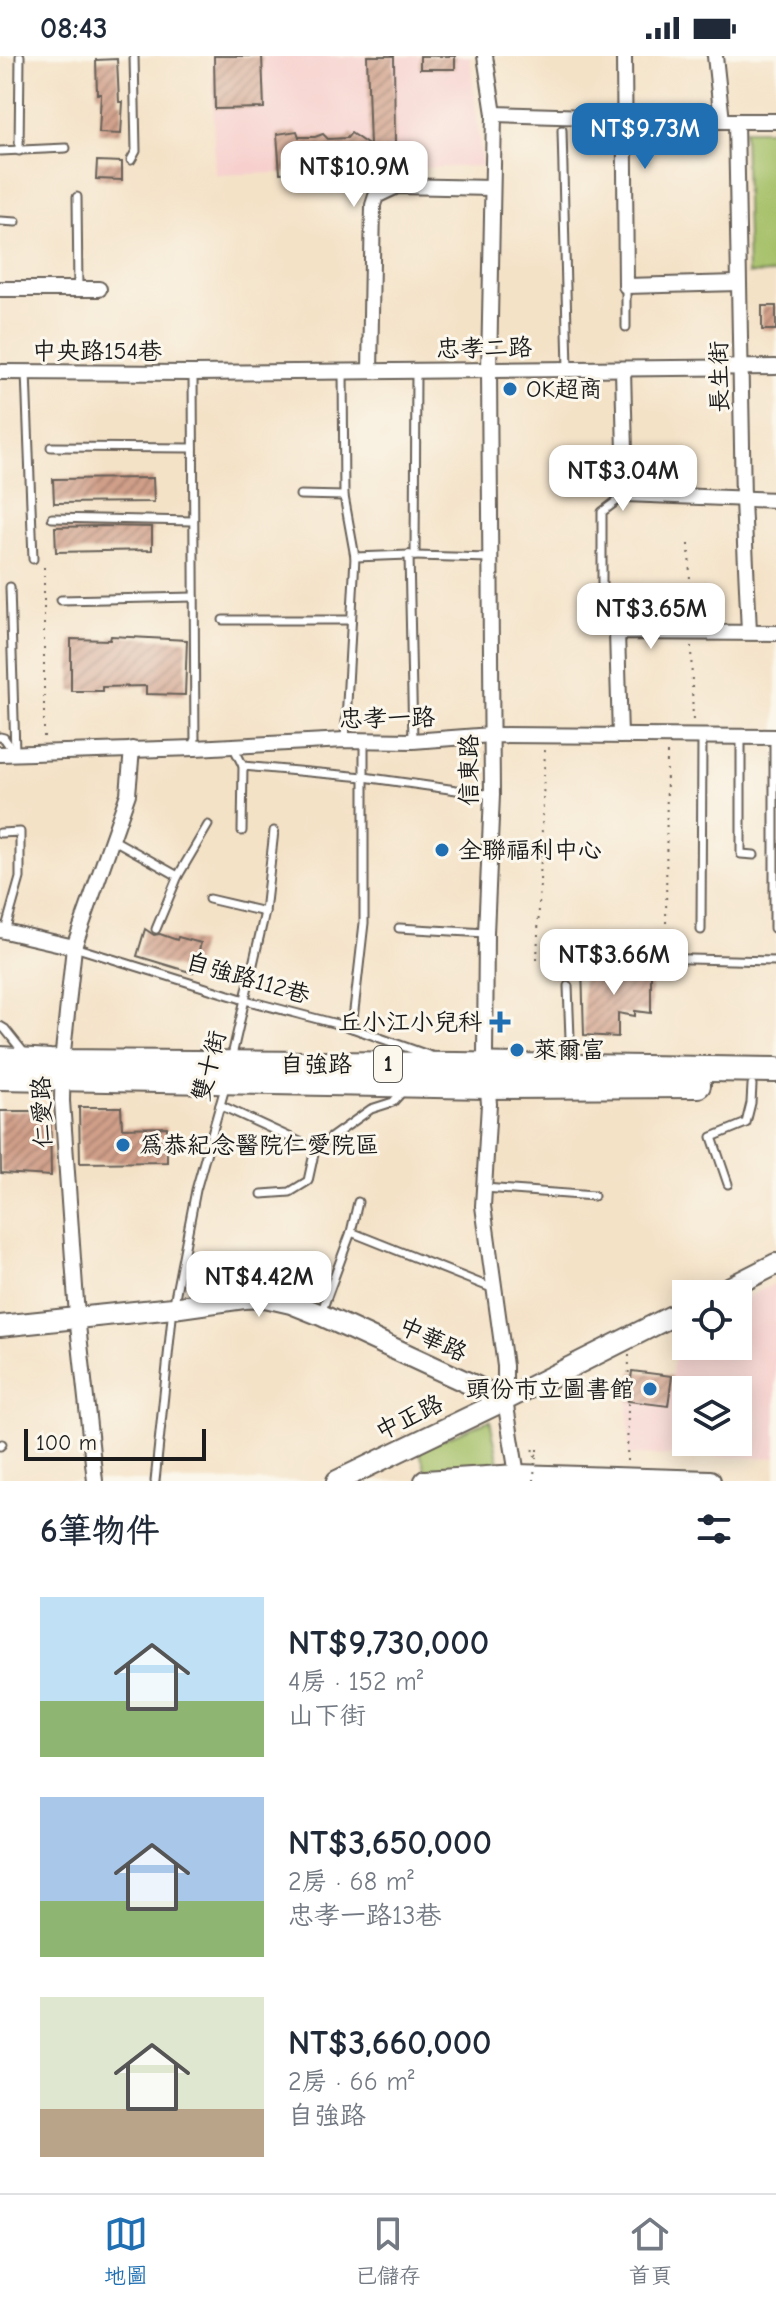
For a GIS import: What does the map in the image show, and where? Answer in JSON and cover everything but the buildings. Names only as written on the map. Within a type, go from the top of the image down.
[{"type":"main road","name":"自強路","points":[[0,1059],[28,1060],[63,1070]]},
{"type":"main road","name":"自強路","points":[[226,1083],[457,1065],[488,1075],[764,1085]]},
{"type":"main road","name":"自強路","points":[[0,1077],[63,1070],[226,1083],[411,1084],[571,1067],[776,1070]]},
{"type":"street","name":"信東路","points":[[485,56],[494,114],[489,370],[492,795],[485,1055],[489,1104],[483,1206],[505,1366],[505,1400],[523,1479]]},
{"type":"street","points":[[624,56],[626,286],[738,283]]},
{"type":"street","name":"長生街","points":[[715,56],[729,121],[742,367],[743,500],[749,632]]},
{"type":"street","points":[[494,114],[776,121]]},
{"type":"street","points":[[370,371],[373,205],[376,196],[397,186],[492,188]]},
{"type":"street","points":[[0,289],[99,289]]},
{"type":"street","name":"忠孝二路","points":[[193,373],[776,367]]},
{"type":"street","points":[[623,369],[626,494],[776,500]]},
{"type":"street","name":"中央路154巷","points":[[0,372],[193,373]]},
{"type":"street","points":[[620,736],[617,632],[776,633]]},
{"type":"street","name":"忠孝一路","points":[[7,753],[345,740],[413,741],[491,735],[775,737]]},
{"type":"street","name":"仁愛路","points":[[95,1481],[77,1316],[63,1116],[63,1070],[74,947],[128,794],[132,749]]},
{"type":"street","points":[[2,931],[74,947]]},
{"type":"street","points":[[745,1280],[776,1264]]},
{"type":"street","name":"中華路","points":[[0,1326],[265,1297],[321,1315],[505,1400]]},
{"type":"street","points":[[505,1400],[672,1316]]},
{"type":"street","name":"中正路","points":[[346,1479],[505,1400]]},
{"type":"street","points":[[425,1481],[710,1481]]},
{"type":"lane","points":[[19,151],[20,56]]},
{"type":"lane","points":[[131,160],[136,151],[134,56]]},
{"type":"lane","points":[[562,130],[568,369]]},
{"type":"lane","points":[[0,151],[66,148]]},
{"type":"lane","points":[[77,197],[78,289]]},
{"type":"lane","points":[[0,221],[16,222]]},
{"type":"lane","points":[[626,286],[626,327]]},
{"type":"lane","points":[[343,371],[344,496],[355,557],[345,740]]},
{"type":"lane","points":[[413,741],[412,556],[416,371]]},
{"type":"lane","points":[[26,372],[33,559]]},
{"type":"lane","points":[[193,373],[195,748]]},
{"type":"lane","points":[[51,447],[193,448]]},
{"type":"lane","points":[[617,632],[602,628],[602,512],[626,494]]},
{"type":"lane","points":[[300,495],[344,496]]},
{"type":"lane","points":[[52,518],[193,521]]},
{"type":"lane","points":[[355,557],[490,558]]},
{"type":"lane","points":[[7,753],[10,587]]},
{"type":"lane","points":[[61,600],[194,597]]},
{"type":"lane","points":[[223,620],[351,620]]},
{"type":"lane","points":[[0,737],[4,738],[7,753]]},
{"type":"lane","points":[[701,930],[702,737]]},
{"type":"lane","points":[[741,737],[741,854],[754,855]]},
{"type":"lane","points":[[774,928],[775,737]]},
{"type":"lane","points":[[352,1028],[364,923],[364,741]]},
{"type":"lane","points":[[233,746],[243,766],[242,831]]},
{"type":"lane","points":[[243,766],[364,777],[492,795]]},
{"type":"lane","points":[[156,929],[178,876],[208,825]]},
{"type":"lane","name":"雙十街","points":[[155,1481],[173,1308],[196,1190],[226,1083],[265,912],[274,831]]},
{"type":"lane","points":[[0,833],[20,832],[20,878],[2,931]]},
{"type":"lane","points":[[112,839],[178,876]]},
{"type":"lane","points":[[209,899],[265,912]]},
{"type":"lane","points":[[399,928],[486,933]]},
{"type":"lane","name":"自強路112巷","points":[[74,947],[245,1000],[352,1028],[457,1065]]},
{"type":"lane","points":[[649,958],[776,961]]},
{"type":"lane","points":[[568,986],[571,1067]]},
{"type":"lane","points":[[0,1026],[28,1060]]},
{"type":"lane","points":[[226,1083],[315,1149]]},
{"type":"lane","points":[[262,1194],[290,1192],[308,1181],[315,1149],[371,1109],[393,1102],[411,1084]]},
{"type":"lane","points":[[728,1184],[712,1137],[746,1123],[764,1085]]},
{"type":"lane","points":[[484,1188],[594,1196]]},
{"type":"lane","points":[[321,1315],[351,1232],[358,1202]]},
{"type":"lane","points":[[351,1232],[494,1289]]},
{"type":"path","points":[[44,567],[44,753]]},
{"type":"path","points":[[537,960],[546,736]]},
{"type":"path","points":[[666,931],[667,736]]},
{"type":"path","points":[[627,1467],[629,1338]]},
{"type":"path","points":[[523,1479],[535,1453],[536,1448],[538,1450],[539,1452],[538,1454],[537,1455],[532,1453],[534,1447],[537,1448],[537,1459]]},
{"type":"shaded area","points":[[212,56],[470,56],[482,166],[215,175]]},
{"type":"shaded area","points":[[776,1283],[776,1458],[678,1456],[752,1456],[752,1376],[672,1376],[672,1456],[629,1455],[628,1401],[667,1406],[674,1360],[752,1360],[752,1295]]},
{"type":"green space","points":[[744,130],[776,130],[776,273],[748,274]]},
{"type":"green space","points":[[490,1420],[499,1463],[426,1472],[419,1449]]},
{"type":"place","name":"OK超商","points":[[510,389]]},
{"type":"place","name":"全聯福利中心","points":[[442,850]]},
{"type":"place","name":"丘小江小兒科","points":[[500,1022]]},
{"type":"place","name":"萊爾富","points":[[517,1050]]},
{"type":"place","name":"為恭紀念醫院仁愛院區","points":[[123,1145]]},
{"type":"place","name":"頭份市立圖書館","points":[[650,1389]]}]
